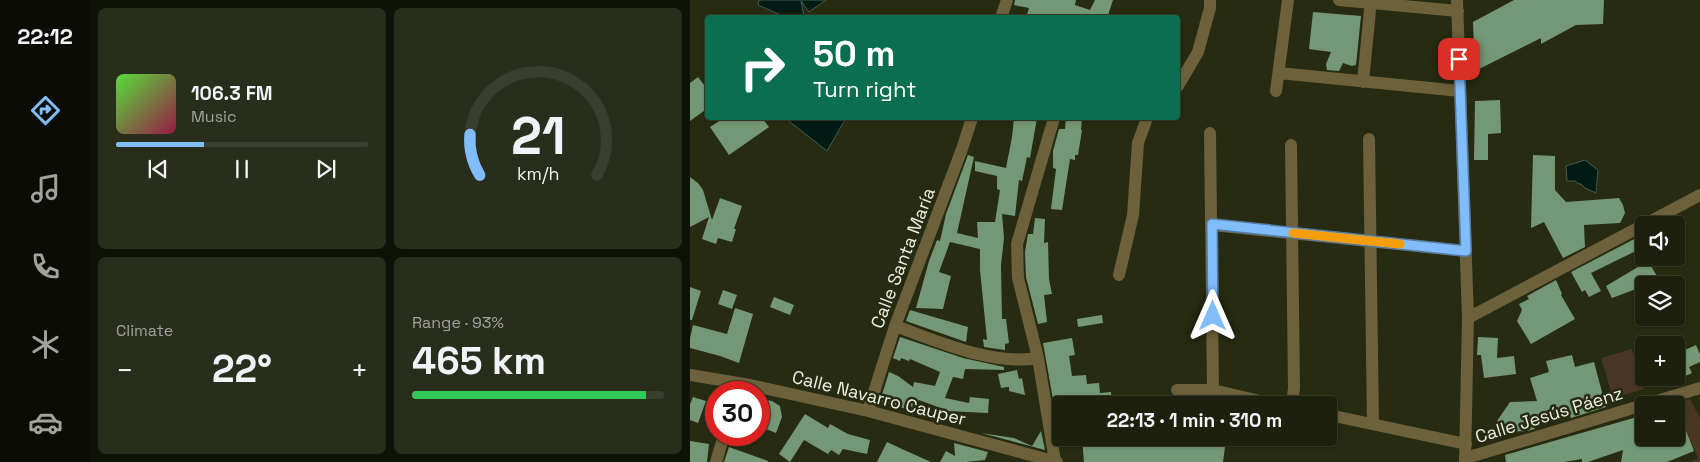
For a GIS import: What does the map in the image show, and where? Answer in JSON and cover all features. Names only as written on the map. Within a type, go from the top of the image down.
[{"type":"street","points":[[1002,15],[1006,0]]},
{"type":"street","points":[[1180,83],[1198,52],[1210,8],[1210,0]]},
{"type":"street","points":[[1276,91],[1288,0]]},
{"type":"street","points":[[1339,0],[1457,6],[1468,318],[1466,460]]},
{"type":"street","points":[[1363,82],[1371,1]]},
{"type":"street","points":[[1279,73],[1460,91]]},
{"type":"street","name":"Calle Santa María","points":[[868,411],[895,326],[971,120]]},
{"type":"street","points":[[1053,120],[1018,244],[1018,278],[1030,359],[1056,462]]},
{"type":"street","points":[[1119,275],[1132,215],[1138,144],[1146,120]]},
{"type":"street","points":[[1210,133],[1213,390]]},
{"type":"street","points":[[1370,139],[1372,424]]},
{"type":"street","points":[[1291,145],[1293,396]]},
{"type":"street","points":[[1468,318],[1700,195]]},
{"type":"street","points":[[1212,224],[1466,251]]},
{"type":"street","points":[[895,326],[976,354],[1030,359]]},
{"type":"street","name":"Calle Navarro Cauper","points":[[690,375],[715,381]]},
{"type":"street","name":"Calle Jesús Páenz","points":[[1466,460],[1700,388]]},
{"type":"street","points":[[1177,390],[1213,390],[1239,396]]},
{"type":"street","name":"Calle Navarro Cauper","points":[[770,393],[868,411],[1056,462]]},
{"type":"street","points":[[1337,417],[1466,444]]},
{"type":"street","points":[[716,462],[721,446]]},
{"type":"shaded area","points":[[1632,349],[1635,359],[1635,386],[1643,386],[1644,389],[1613,398],[1601,358]]},
{"type":"shaded area","points":[[1690,399],[1700,418],[1700,462],[1690,462],[1698,458],[1685,427],[1685,402]]},
{"type":"water","points":[[759,0],[826,0],[809,12],[801,1],[804,15],[780,15],[758,5]]},
{"type":"water","points":[[788,120],[845,120],[827,151]]},
{"type":"water","points":[[1585,160],[1598,170],[1596,193],[1575,181],[1567,181],[1566,166]]},
{"type":"building","points":[[1015,0],[1076,0],[1075,5],[1090,10],[1095,0],[1113,0],[1108,15],[1027,15],[1029,8],[1014,5]]},
{"type":"building","points":[[1514,0],[1604,0],[1603,24],[1576,25],[1541,44],[1541,38],[1475,71],[1473,22]]},
{"type":"building","points":[[1313,12],[1361,16],[1356,65],[1352,66],[1343,63],[1339,71],[1327,70],[1326,64],[1331,52],[1309,49]]},
{"type":"building","points":[[698,77],[705,86],[705,110],[690,121],[690,83]]},
{"type":"building","points":[[1500,100],[1501,133],[1488,134],[1488,160],[1474,160],[1475,101]]},
{"type":"building","points":[[721,120],[764,120],[769,127],[729,155],[710,127]]},
{"type":"building","points":[[1014,120],[1037,120],[1030,158],[1027,157],[1022,181],[1019,180],[1015,216],[1002,214],[1004,238],[1001,265],[1002,319],[1006,319],[1009,343],[1005,344],[1005,350],[984,347],[983,339],[987,340],[980,270],[980,249],[950,242],[939,272],[951,276],[943,309],[916,308],[929,261],[937,240],[940,241],[946,214],[968,155],[974,157],[957,233],[978,238],[977,222],[995,222],[1000,190],[997,189],[997,176],[975,171],[975,161],[1006,168]]},
{"type":"building","points":[[1066,120],[1082,120],[1078,155],[1075,155],[1075,160],[1070,159],[1062,210],[1051,209],[1056,169],[1053,168],[1053,151],[1059,129],[1065,129]]},
{"type":"building","points":[[1533,155],[1555,156],[1555,190],[1566,202],[1619,198],[1625,213],[1620,223],[1584,225],[1585,247],[1563,258],[1544,222],[1531,228]]},
{"type":"building","points":[[690,177],[703,190],[712,220],[720,198],[742,206],[734,229],[736,229],[732,242],[718,238],[716,244],[702,239],[709,217],[690,227]]},
{"type":"building","points":[[1035,218],[1045,219],[1044,243],[1048,242],[1049,279],[1052,294],[1044,295],[1047,322],[1038,324],[1026,277],[1025,252],[1028,234],[1033,234]]},
{"type":"building","points":[[1635,239],[1635,251],[1591,273],[1601,291],[1589,297],[1585,290],[1582,292],[1571,272]]},
{"type":"building","points":[[1640,266],[1651,266],[1657,276],[1635,276],[1635,289],[1612,298],[1606,286]]},
{"type":"building","points":[[1556,280],[1561,295],[1575,319],[1531,344],[1517,321],[1522,310],[1519,304],[1529,299],[1527,296]]},
{"type":"building","points":[[690,287],[701,291],[692,320],[690,320]]},
{"type":"building","points":[[723,290],[737,295],[732,309],[718,304]]},
{"type":"building","points":[[774,297],[794,305],[790,315],[770,307]]},
{"type":"building","points":[[735,308],[753,314],[739,363],[690,348],[693,325],[727,334]]},
{"type":"building","points":[[910,310],[968,327],[966,342],[906,321]]},
{"type":"building","points":[[1102,315],[1103,323],[1078,327],[1077,319]]},
{"type":"building","points":[[900,337],[963,358],[1004,367],[1004,370],[965,369],[963,379],[953,377],[945,398],[969,403],[970,397],[989,399],[988,413],[946,411],[919,400],[916,408],[907,405],[906,409],[880,401],[889,372],[913,387],[914,382],[935,386],[940,372],[910,359],[909,361],[901,358],[900,361],[893,358]]},
{"type":"building","points":[[1478,337],[1498,338],[1497,358],[1514,356],[1516,374],[1484,378],[1481,355],[1477,355]]},
{"type":"building","points":[[1072,338],[1075,355],[1069,356],[1072,376],[1086,375],[1087,384],[1099,383],[1100,393],[1111,392],[1111,396],[1052,396],[1043,343]]},
{"type":"building","points":[[1696,345],[1700,354],[1700,362],[1689,367],[1692,373],[1685,376],[1685,350]]},
{"type":"building","points":[[1572,355],[1575,367],[1594,362],[1606,407],[1571,418],[1570,416],[1559,419],[1558,414],[1537,420],[1538,422],[1533,424],[1535,429],[1527,431],[1502,432],[1497,421],[1510,402],[1537,401],[1530,378],[1549,372],[1546,361]]},
{"type":"building","points":[[1017,370],[1019,379],[1022,378],[1025,395],[1009,391],[1009,387],[1001,388],[998,374]]},
{"type":"building","points":[[693,397],[705,401],[698,423],[690,420],[690,404]]},
{"type":"building","points":[[770,401],[780,406],[782,417],[776,433],[770,431]]},
{"type":"building","points":[[805,414],[828,428],[830,424],[848,434],[870,440],[867,454],[843,449],[839,455],[831,450],[828,454],[804,440],[790,462],[779,454]]},
{"type":"building","points":[[1635,418],[1635,446],[1685,446],[1685,428],[1694,451],[1667,462],[1621,462],[1623,450],[1588,462],[1582,462],[1582,459],[1564,462],[1506,462],[1505,455]]},
{"type":"building","points":[[1041,431],[1045,450],[981,433],[1014,438],[1032,446]]},
{"type":"building","points":[[690,441],[705,443],[705,446],[709,446],[707,462],[690,462]]},
{"type":"building","points":[[887,442],[902,449],[931,462],[877,462]]},
{"type":"building","points":[[954,443],[988,452],[985,460],[940,462],[946,451],[955,456]]},
{"type":"building","points":[[1083,446],[1225,446],[1223,462],[1084,462]]},
{"type":"building","points":[[729,447],[768,461],[768,462],[724,462]]},
{"type":"slow traffic","points":[[1293,233],[1400,244]]},
{"type":"route","points":[[1213,316],[1212,224],[1466,251],[1459,59]]}]
